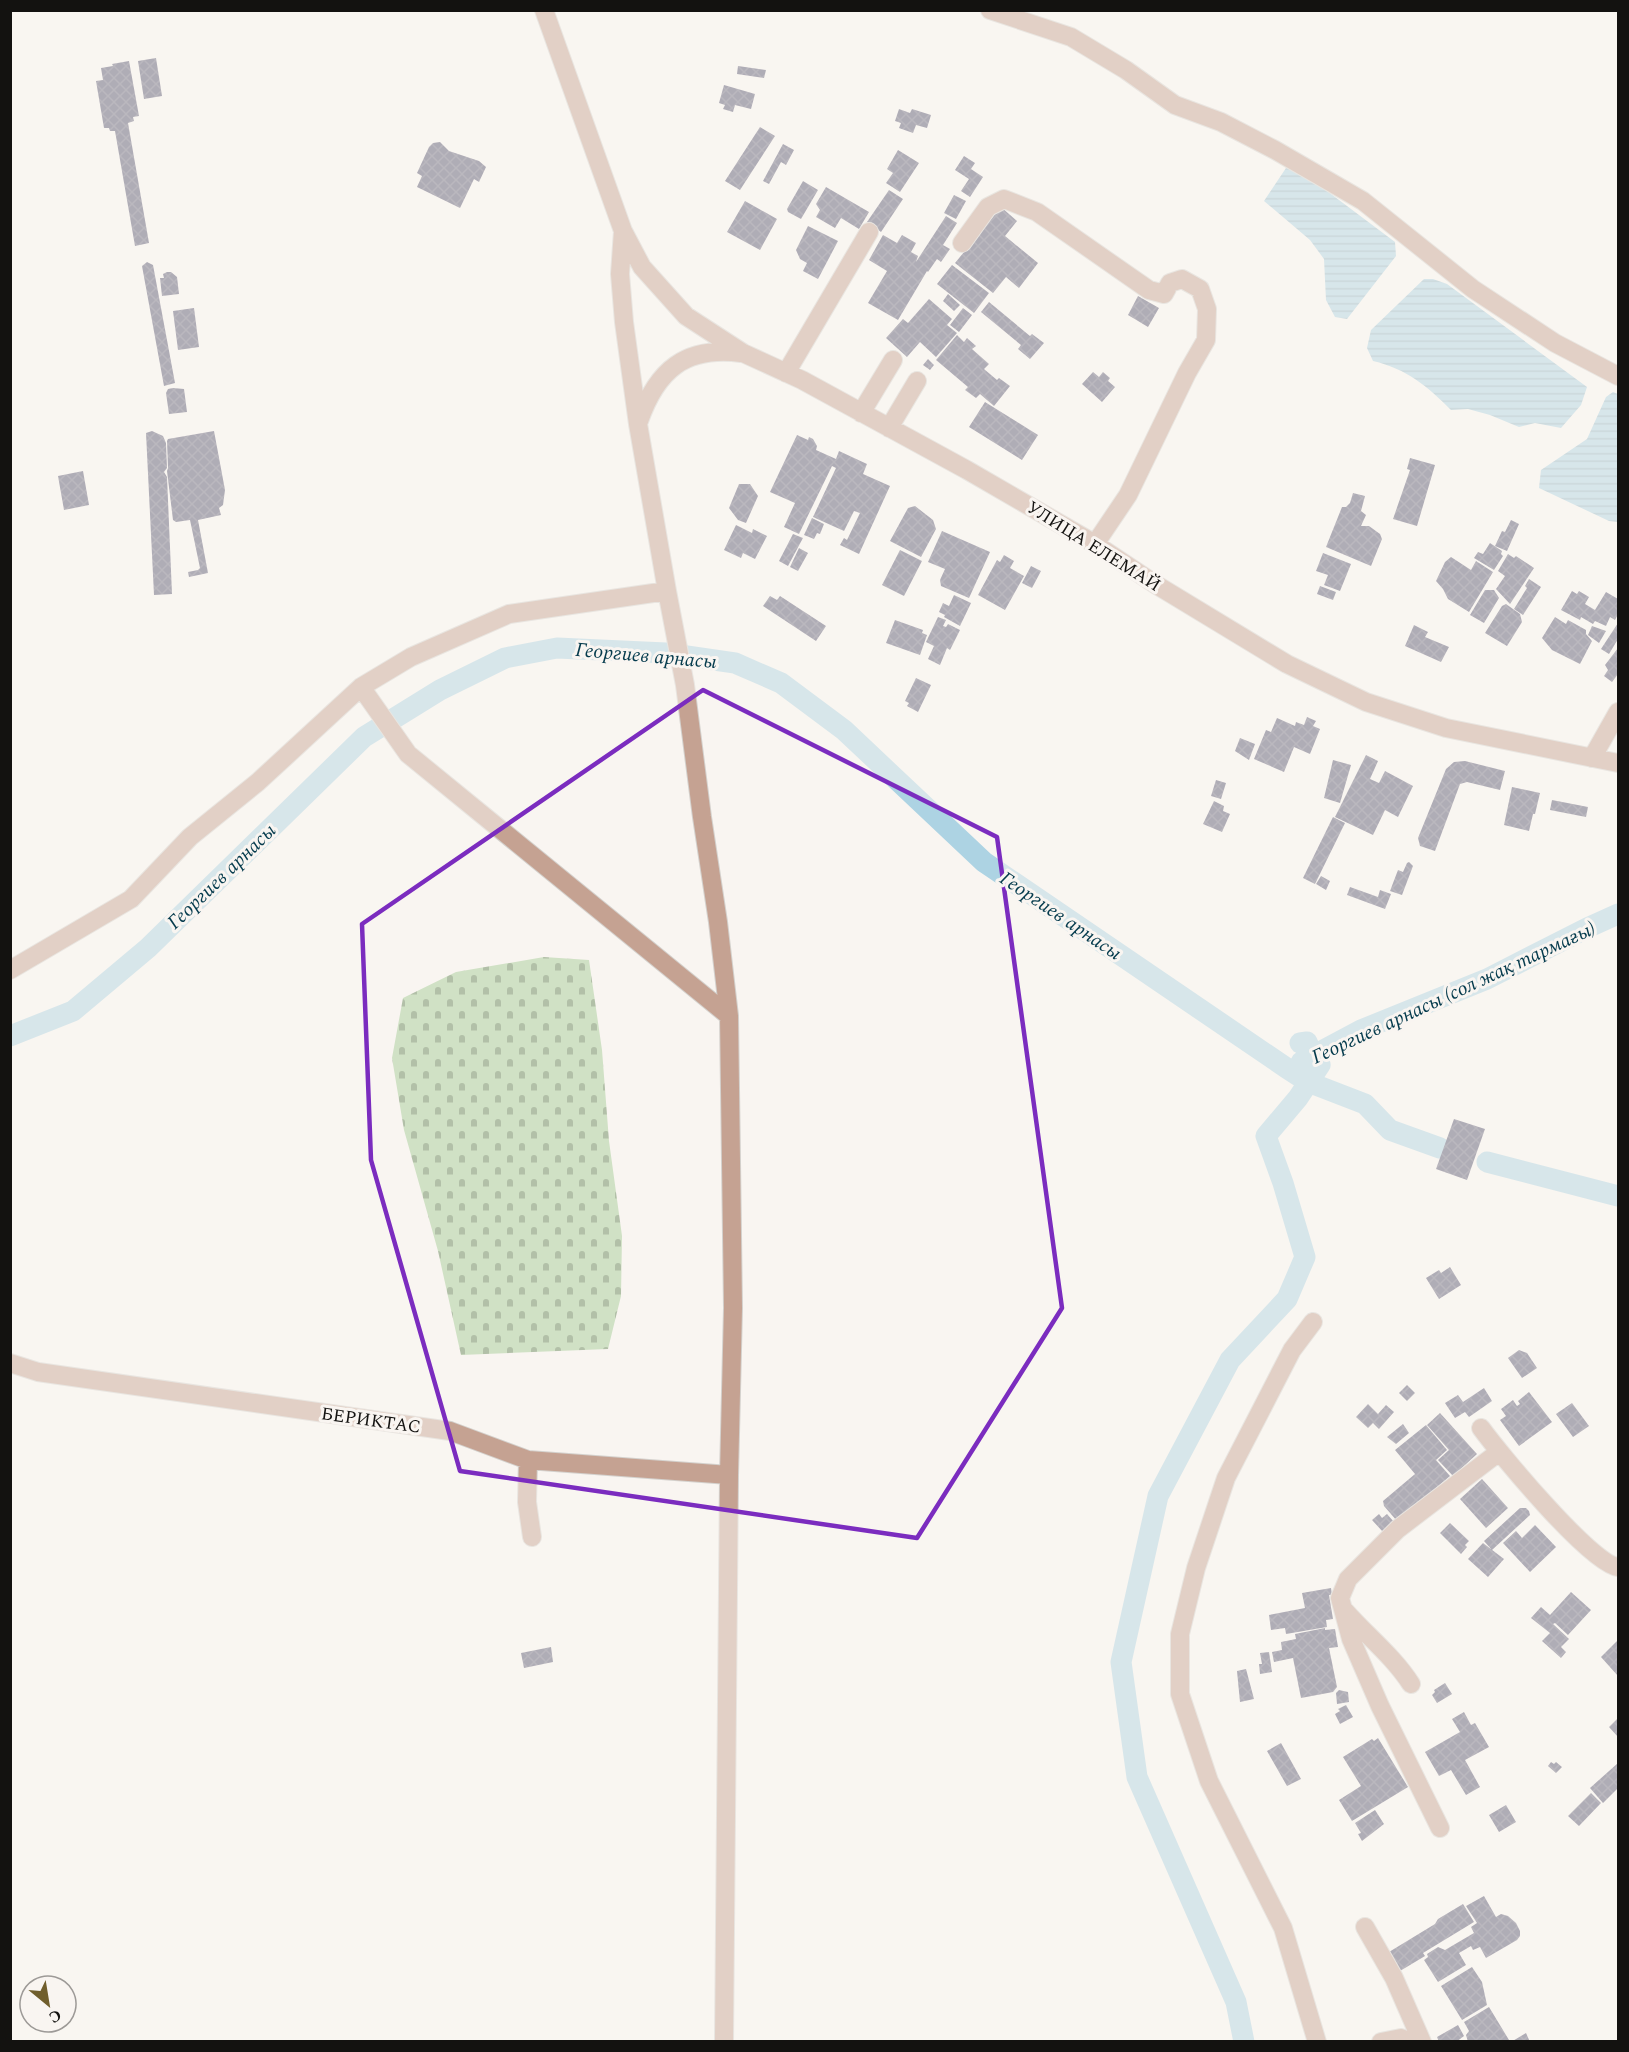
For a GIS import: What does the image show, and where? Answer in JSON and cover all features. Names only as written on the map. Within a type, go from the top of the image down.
[{"type":"street","points":[[544,10],[623,231],[620,284],[624,322],[667,591],[685,685],[729,1016],[733,1243],[724,2042]]},
{"type":"street","points":[[990,10],[1071,37],[1126,70],[1175,105],[1230,127],[1363,201],[1473,289],[1555,343],[1618,376]]},
{"type":"street","points":[[962,243],[988,207],[1004,199],[1037,212],[1149,290],[1164,294],[1170,283],[1182,279],[1200,289],[1207,309],[1206,340],[1128,495],[1095,544]]},
{"type":"street","name":"УЛИЦА ЕЛЕМАЙ","points":[[623,231],[642,267],[686,316],[743,353],[786,373],[967,470],[1095,544],[1155,584],[1287,664],[1366,702],[1446,728],[1618,763]]},
{"type":"street","points":[[786,373],[869,232]]},
{"type":"street","points":[[639,424],[647,399],[658,381],[677,362],[696,355],[723,350],[743,353]]},
{"type":"street","points":[[861,413],[893,360]]},
{"type":"street","points":[[889,428],[917,381]]},
{"type":"street","points":[[10,970],[131,899],[190,837],[258,782],[363,690],[411,657],[509,614],[667,591]]},
{"type":"street","points":[[363,690],[408,754],[729,1016]]},
{"type":"street","points":[[1592,758],[1618,712]]},
{"type":"street","points":[[1313,1322],[1292,1350],[1226,1478],[1196,1568],[1180,1635],[1180,1694],[1209,1781],[1283,1928],[1317,2042]]},
{"type":"street","name":"БЕРИКТАС","points":[[10,1363],[38,1372],[450,1431],[528,1460],[729,1475]]},
{"type":"street","points":[[1481,1428],[1550,1510],[1589,1549],[1613,1567],[1618,1568]]},
{"type":"street","points":[[1440,1828],[1380,1706],[1351,1639],[1341,1603],[1348,1579],[1398,1529],[1499,1452]]},
{"type":"street","points":[[528,1460],[527,1502],[532,1537]]},
{"type":"street","points":[[1341,1603],[1364,1633],[1390,1655],[1411,1684]]},
{"type":"street","points":[[1365,1927],[1394,1978],[1422,2042]]},
{"type":"street","points":[[1381,2042],[1401,2038],[1411,2042]]},
{"type":"highlighted area","points":[[703,690],[997,837],[1062,1308],[917,1538],[460,1471],[371,1160],[362,924]]},
{"type":"green space","points":[[544,957],[589,960],[602,1050],[609,1141],[622,1236],[621,1296],[608,1349],[461,1355],[438,1251],[404,1130],[392,1058],[403,998],[456,972]]},
{"type":"water","points":[[1286,168],[1303,173],[1395,242],[1396,256],[1347,319],[1335,317],[1326,300],[1324,259],[1310,240],[1264,201]]},
{"type":"water","points":[[1424,279],[1433,279],[1447,284],[1587,387],[1581,405],[1561,428],[1535,423],[1519,427],[1468,409],[1451,410],[1416,380],[1385,364],[1373,361],[1367,348],[1371,330]]},
{"type":"water","points":[[1613,392],[1618,394],[1618,522],[1609,521],[1539,488],[1541,470],[1587,439],[1606,397]]},
{"type":"building","points":[[156,58],[162,96],[144,99],[138,61]]},
{"type":"building","points":[[129,61],[139,116],[133,117],[134,121],[128,123],[149,243],[135,246],[115,131],[104,128],[96,81],[103,80],[101,68]]},
{"type":"building","points":[[738,66],[766,70],[764,78],[737,74]]},
{"type":"building","points":[[724,85],[755,94],[751,109],[735,105],[733,112],[723,109],[725,105],[719,103]]},
{"type":"building","points":[[899,109],[910,113],[912,109],[931,115],[927,128],[916,125],[913,133],[899,128],[901,123],[895,121]]},
{"type":"building","points":[[760,127],[775,136],[740,190],[725,181]]},
{"type":"building","points":[[440,142],[449,151],[479,161],[486,167],[479,182],[474,179],[460,208],[417,187],[422,176],[417,173],[429,147],[433,143]]},
{"type":"building","points":[[783,144],[794,150],[786,165],[781,162],[769,184],[763,181]]},
{"type":"building","points":[[898,150],[919,163],[900,192],[886,183],[893,173],[887,169]]},
{"type":"building","points":[[964,156],[975,163],[971,169],[983,177],[970,197],[961,191],[969,179],[955,170]]},
{"type":"building","points":[[803,181],[818,190],[801,219],[788,212],[787,209]]},
{"type":"building","points":[[826,187],[869,212],[859,229],[841,218],[835,228],[816,217],[820,210],[816,204]]},
{"type":"building","points":[[889,190],[903,199],[881,232],[867,222]]},
{"type":"building","points":[[954,195],[966,201],[956,219],[944,213]]},
{"type":"building","points":[[745,201],[777,219],[760,250],[727,232]]},
{"type":"building","points":[[1001,207],[1017,221],[1005,236],[1038,263],[1019,288],[1006,277],[993,293],[955,263]]},
{"type":"building","points":[[946,216],[957,223],[943,245],[950,249],[941,262],[937,259],[927,271],[898,320],[868,303],[887,271],[869,260],[883,235],[897,243],[902,235],[916,243],[911,252],[918,256],[916,262]]},
{"type":"building","points":[[808,226],[838,241],[818,279],[803,271],[807,263],[800,259],[796,250]]},
{"type":"building","points":[[147,262],[153,265],[175,383],[164,386],[142,266]]},
{"type":"building","points":[[952,265],[989,293],[974,313],[937,284]]},
{"type":"building","points":[[167,272],[177,277],[179,294],[162,296],[160,278],[164,278],[163,274]]},
{"type":"building","points":[[948,294],[960,305],[954,311],[943,301]]},
{"type":"building","points":[[1138,296],[1159,308],[1148,327],[1128,315]]},
{"type":"building","points":[[929,299],[952,319],[947,325],[957,333],[936,357],[920,342],[907,357],[886,338],[903,319],[908,323]]},
{"type":"building","points":[[989,302],[1030,336],[1032,334],[1044,343],[1030,359],[1018,349],[1021,345],[981,312]]},
{"type":"building","points":[[194,308],[199,347],[178,350],[173,311]]},
{"type":"building","points":[[963,308],[972,315],[959,332],[950,325]]},
{"type":"building","points":[[957,335],[964,342],[967,338],[976,346],[972,349],[989,364],[984,369],[997,380],[999,378],[1010,386],[994,406],[980,394],[976,398],[965,390],[968,387],[936,360]]},
{"type":"building","points":[[928,359],[934,365],[930,370],[923,365]]},
{"type":"building","points":[[1093,372],[1099,377],[1103,372],[1115,387],[1102,402],[1082,384]]},
{"type":"building","points":[[168,389],[184,389],[187,412],[169,414],[166,393]]},
{"type":"building","points":[[985,402],[1038,435],[1022,460],[969,427]]},
{"type":"building","points":[[152,431],[163,436],[166,443],[167,468],[164,472],[167,477],[172,594],[154,595],[146,433]]},
{"type":"building","points":[[214,431],[225,490],[223,505],[219,508],[221,515],[198,520],[208,573],[189,577],[188,572],[200,568],[190,520],[176,522],[173,520],[167,471],[167,441]]},
{"type":"building","points":[[797,435],[808,440],[809,437],[813,439],[817,446],[816,450],[836,459],[839,451],[867,464],[863,474],[890,486],[859,554],[840,545],[844,538],[847,540],[860,513],[854,511],[844,531],[813,517],[836,468],[832,466],[799,534],[784,527],[795,503],[770,492]]},
{"type":"building","points":[[1410,458],[1435,465],[1417,526],[1393,519],[1410,470],[1407,469]]},
{"type":"building","points":[[83,471],[89,505],[64,510],[58,476]]},
{"type":"building","points":[[739,484],[750,484],[758,496],[746,523],[738,520],[729,508]]},
{"type":"building","points":[[1353,493],[1365,496],[1361,511],[1366,515],[1361,526],[1369,526],[1380,534],[1382,539],[1371,566],[1326,547],[1342,507],[1350,503]]},
{"type":"building","points":[[915,506],[933,520],[936,529],[921,557],[890,541],[908,508]]},
{"type":"building","points":[[812,518],[824,524],[820,534],[817,533],[814,539],[804,535]]},
{"type":"building","points":[[1511,520],[1519,524],[1507,551],[1495,546],[1502,531],[1505,532]]},
{"type":"building","points":[[736,525],[752,533],[753,529],[767,536],[755,559],[743,553],[741,558],[724,550]]},
{"type":"building","points":[[942,531],[990,552],[969,598],[941,586],[940,580],[945,569],[928,562]]},
{"type":"building","points":[[793,534],[803,538],[788,566],[779,561]]},
{"type":"building","points":[[1490,543],[1502,551],[1503,556],[1494,570],[1474,558],[1478,552],[1483,554]]},
{"type":"building","points":[[799,548],[808,553],[798,571],[790,567]]},
{"type":"building","points":[[900,550],[922,561],[904,596],[882,585]]},
{"type":"building","points":[[1323,553],[1351,564],[1340,591],[1324,585],[1328,575],[1316,571]]},
{"type":"building","points":[[1508,554],[1514,558],[1516,556],[1534,568],[1510,604],[1496,589],[1505,576],[1498,571]]},
{"type":"building","points":[[1004,555],[1014,561],[1010,568],[1024,576],[1005,610],[978,595],[997,560],[1000,562]]},
{"type":"building","points":[[1451,557],[1471,570],[1476,561],[1493,572],[1469,612],[1448,599],[1436,581],[1445,562]]},
{"type":"building","points":[[1031,566],[1041,571],[1032,588],[1022,583]]},
{"type":"building","points":[[1529,579],[1541,587],[1523,615],[1514,609],[1527,588],[1525,586]]},
{"type":"building","points":[[1320,586],[1336,592],[1333,600],[1317,594]]},
{"type":"building","points":[[1485,590],[1494,590],[1499,598],[1484,623],[1470,615]]},
{"type":"building","points":[[1572,591],[1577,594],[1579,591],[1589,597],[1585,604],[1595,610],[1606,592],[1618,599],[1618,614],[1615,620],[1610,617],[1606,626],[1595,621],[1593,624],[1561,610]]},
{"type":"building","points":[[954,595],[971,603],[960,626],[939,612],[943,603],[949,606]]},
{"type":"building","points":[[770,596],[777,600],[780,596],[826,626],[816,641],[763,606]]},
{"type":"building","points":[[1506,604],[1520,614],[1522,622],[1507,646],[1485,633],[1502,606]]},
{"type":"building","points":[[938,617],[946,620],[943,626],[946,627],[948,624],[960,630],[950,650],[947,648],[940,665],[928,659],[934,646],[926,642]]},
{"type":"building","points":[[1555,617],[1566,624],[1568,620],[1586,630],[1586,634],[1592,641],[1580,664],[1552,650],[1542,638]]},
{"type":"building","points":[[895,620],[923,630],[922,633],[927,635],[920,655],[886,643]]},
{"type":"building","points":[[1618,623],[1618,639],[1609,654],[1601,649]]},
{"type":"building","points":[[1414,625],[1428,632],[1425,637],[1449,647],[1441,662],[1405,646]]},
{"type":"building","points":[[1592,626],[1606,631],[1599,643],[1588,635]]},
{"type":"building","points":[[1618,648],[1618,674],[1612,682],[1604,676],[1608,670],[1605,665]]},
{"type":"building","points":[[916,678],[931,685],[918,712],[907,706],[909,703],[905,701]]},
{"type":"building","points":[[1307,717],[1316,721],[1313,726],[1320,729],[1310,754],[1294,747],[1284,772],[1254,759],[1266,730],[1271,732],[1277,718],[1295,726],[1296,722],[1304,725]]},
{"type":"building","points":[[1240,738],[1255,744],[1249,760],[1235,751]]},
{"type":"building","points":[[1366,755],[1378,761],[1370,779],[1379,783],[1385,771],[1413,786],[1398,817],[1385,810],[1373,835],[1335,817]]},
{"type":"building","points":[[1333,760],[1351,765],[1340,803],[1324,798]]},
{"type":"building","points":[[1465,761],[1505,771],[1500,790],[1467,782],[1460,784],[1435,851],[1420,846],[1418,838],[1446,769],[1454,762]]},
{"type":"building","points":[[1216,780],[1226,783],[1221,799],[1211,796]]},
{"type":"building","points":[[1512,787],[1540,793],[1529,831],[1504,825]]},
{"type":"building","points":[[1552,800],[1588,807],[1586,817],[1550,810]]},
{"type":"building","points":[[1214,801],[1224,806],[1223,811],[1230,814],[1222,832],[1203,824]]},
{"type":"building","points":[[1333,817],[1345,823],[1315,884],[1303,878]]},
{"type":"building","points":[[1409,862],[1413,866],[1402,895],[1390,891],[1398,870],[1403,872]]},
{"type":"building","points":[[1321,876],[1330,881],[1326,890],[1316,884]]},
{"type":"building","points":[[1350,887],[1378,897],[1380,890],[1391,894],[1385,909],[1347,895]]},
{"type":"building","points":[[1454,1119],[1485,1129],[1467,1180],[1436,1169]]},
{"type":"building","points":[[1450,1267],[1461,1285],[1439,1299],[1426,1278],[1439,1270],[1441,1273]]},
{"type":"building","points":[[1519,1350],[1527,1353],[1537,1368],[1522,1378],[1508,1358]]},
{"type":"building","points":[[1407,1385],[1415,1393],[1407,1401],[1399,1393]]},
{"type":"building","points":[[1484,1388],[1492,1401],[1469,1417],[1465,1412],[1455,1418],[1445,1403],[1458,1395],[1463,1402]]},
{"type":"building","points":[[1529,1392],[1552,1422],[1519,1446],[1500,1420],[1506,1416],[1501,1409],[1513,1400],[1517,1406],[1520,1404],[1518,1401]]},
{"type":"building","points":[[1572,1403],[1589,1426],[1573,1437],[1556,1414]]},
{"type":"building","points":[[1368,1404],[1378,1414],[1386,1405],[1394,1412],[1379,1429],[1373,1423],[1368,1428],[1356,1417]]},
{"type":"building","points":[[1440,1413],[1477,1454],[1453,1476],[1438,1460],[1449,1450],[1427,1425]]},
{"type":"building","points":[[1403,1424],[1409,1433],[1396,1444],[1387,1437]]},
{"type":"building","points":[[1426,1425],[1447,1450],[1436,1460],[1450,1476],[1397,1521],[1384,1506],[1383,1501],[1415,1474],[1395,1450]]},
{"type":"building","points":[[1482,1479],[1508,1508],[1486,1528],[1460,1499]]},
{"type":"building","points":[[1520,1508],[1526,1508],[1530,1515],[1492,1550],[1484,1541]]},
{"type":"building","points":[[1379,1514],[1382,1518],[1387,1514],[1394,1522],[1383,1532],[1372,1520]]},
{"type":"building","points":[[1450,1523],[1469,1541],[1461,1554],[1440,1533]]},
{"type":"building","points":[[1535,1525],[1556,1547],[1530,1572],[1503,1543],[1516,1531],[1522,1538]]},
{"type":"building","points":[[1483,1543],[1504,1559],[1488,1577],[1468,1559]]},
{"type":"building","points":[[1331,1588],[1332,1595],[1329,1595],[1333,1619],[1326,1620],[1327,1627],[1286,1634],[1285,1628],[1271,1630],[1269,1615],[1305,1608],[1302,1593]]},
{"type":"building","points":[[1571,1592],[1591,1610],[1568,1635],[1555,1623],[1553,1624],[1569,1639],[1561,1647],[1566,1652],[1561,1658],[1542,1641],[1550,1633],[1531,1618],[1541,1607],[1550,1615]]},
{"type":"building","points":[[1325,1628],[1325,1630],[1335,1629],[1338,1647],[1329,1648],[1337,1687],[1333,1692],[1301,1698],[1293,1658],[1274,1662],[1272,1652],[1282,1650],[1281,1642],[1296,1639],[1295,1634]]},
{"type":"building","points":[[1618,1640],[1618,1676],[1601,1657]]},
{"type":"building","points":[[551,1647],[553,1662],[524,1668],[521,1653]]},
{"type":"building","points":[[1269,1652],[1272,1672],[1260,1674],[1259,1664],[1262,1664],[1260,1653]]},
{"type":"building","points":[[1246,1669],[1254,1699],[1240,1702],[1237,1671]]},
{"type":"building","points":[[1445,1683],[1452,1694],[1437,1703],[1432,1695],[1434,1690]]},
{"type":"building","points":[[1339,1690],[1348,1692],[1349,1702],[1337,1704],[1336,1693]]},
{"type":"building","points":[[1346,1705],[1353,1717],[1340,1724],[1335,1714],[1340,1711],[1338,1709]]},
{"type":"building","points":[[1464,1712],[1471,1725],[1475,1723],[1489,1747],[1465,1760],[1480,1787],[1466,1795],[1451,1770],[1439,1776],[1425,1752],[1460,1732],[1452,1719]]},
{"type":"building","points":[[1618,1718],[1618,1737],[1609,1727]]},
{"type":"building","points":[[1378,1738],[1408,1787],[1352,1821],[1339,1800],[1361,1786],[1343,1757],[1372,1739],[1374,1741]]},
{"type":"building","points":[[1281,1743],[1301,1779],[1287,1786],[1267,1751]]},
{"type":"building","points":[[1551,1762],[1554,1764],[1556,1762],[1562,1767],[1556,1773],[1548,1766]]},
{"type":"building","points":[[1618,1763],[1618,1788],[1603,1803],[1590,1788]]},
{"type":"building","points":[[1591,1793],[1601,1803],[1579,1826],[1568,1816]]},
{"type":"building","points":[[1506,1805],[1516,1822],[1499,1832],[1489,1815]]},
{"type":"building","points":[[1375,1810],[1384,1824],[1362,1841],[1358,1834],[1361,1833],[1355,1823]]},
{"type":"building","points":[[1484,1896],[1496,1917],[1501,1914],[1508,1916],[1516,1923],[1520,1936],[1486,1958],[1480,1947],[1473,1950],[1471,1946],[1459,1953],[1466,1965],[1438,1982],[1424,1960],[1428,1957],[1427,1954],[1438,1947],[1445,1950],[1474,1933],[1471,1927],[1477,1923],[1466,1906]]},
{"type":"building","points":[[1463,1904],[1474,1922],[1423,1953],[1425,1956],[1400,1971],[1389,1952]]},
{"type":"building","points":[[1472,1967],[1482,1982],[1487,2005],[1462,2020],[1441,1986]]},
{"type":"building","points":[[1489,2007],[1509,2040],[1468,2042],[1466,2035],[1469,2031],[1464,2022]]},
{"type":"building","points":[[1458,2025],[1464,2036],[1456,2042],[1439,2042],[1437,2037]]},
{"type":"building","points":[[1526,2033],[1530,2042],[1511,2042]]},
{"type":"waterway","name":"Георгиев арнасы","points":[[10,1036],[73,1011],[148,948],[364,737],[440,690],[505,658],[557,648],[666,653],[735,663],[781,683],[844,730],[984,862],[1308,1082],[1365,1104],[1390,1130],[1440,1148]]},
{"type":"waterway","name":"Георгиев арнасы (сол жақ тармағы)","points":[[1301,1062],[1361,1030],[1487,979],[1618,914]]},
{"type":"waterway","points":[[1244,2042],[1236,2002],[1137,1777],[1121,1662],[1158,1496],[1230,1360],[1287,1299],[1305,1257],[1266,1136],[1298,1098],[1320,1065],[1307,1042],[1300,1043]]},
{"type":"waterway","name":"Георгиев арнасы","points":[[1487,1162],[1618,1196]]}]
